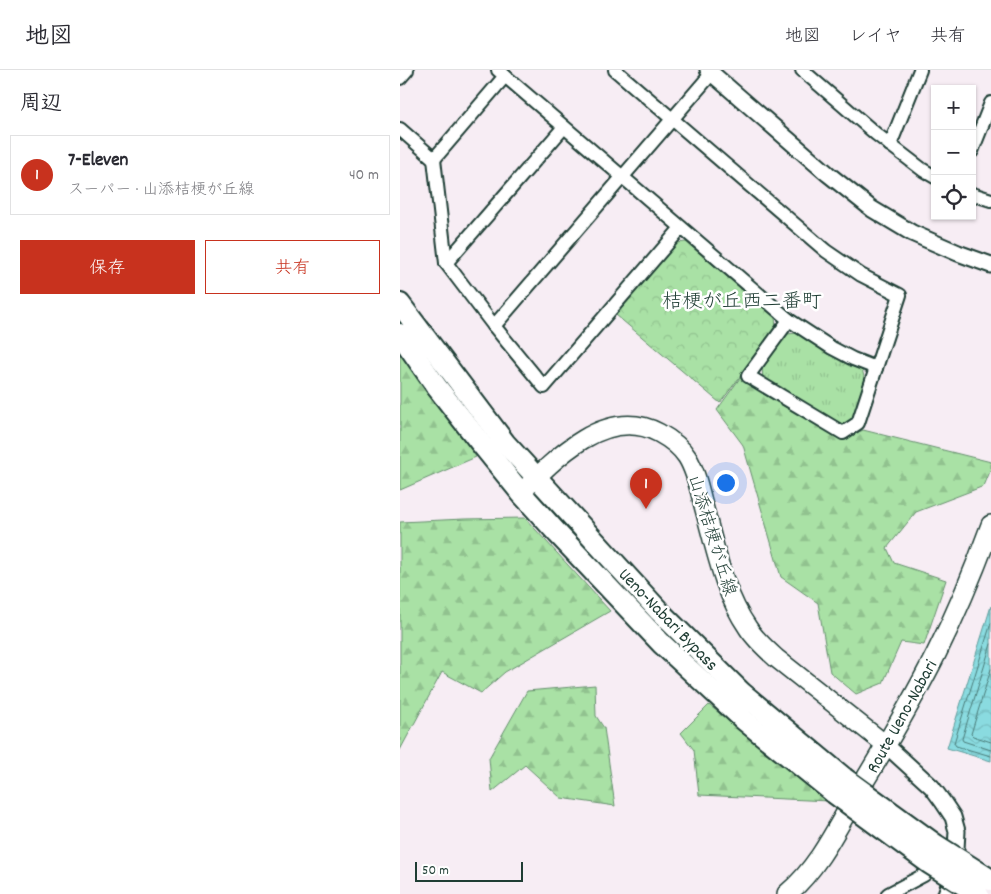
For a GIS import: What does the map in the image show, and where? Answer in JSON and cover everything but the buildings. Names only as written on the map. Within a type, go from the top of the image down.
[{"type":"highway","name":"Ueno-Nabari Bypass","points":[[400,304],[505,442],[659,611],[839,786],[929,863],[978,894]]},
{"type":"highway","name":"Ueno-Nabari Bypass","points":[[400,334],[436,386],[521,492],[558,534],[662,644],[744,720],[839,786],[991,880]]},
{"type":"main road","name":"山添桔梗が丘線","points":[[521,492],[579,441],[609,427],[632,424],[651,428],[672,440],[687,457],[696,477],[721,570],[730,596],[748,628],[776,658],[886,745]]},
{"type":"main road","name":"Route Ueno-Nabari","points":[[787,894],[805,876],[822,853],[886,745],[935,655],[960,603],[991,525]]},
{"type":"street","points":[[400,78],[407,70]]},
{"type":"street","points":[[616,70],[826,251],[860,275],[900,295],[858,423],[843,433],[748,376],[789,320]]},
{"type":"street","points":[[802,70],[890,145],[932,175]]},
{"type":"street","points":[[890,145],[920,70]]},
{"type":"street","points":[[494,326],[673,119],[710,72],[828,174],[872,209],[912,234],[991,265]]},
{"type":"street","points":[[434,159],[501,73],[789,320],[832,348],[876,368]]},
{"type":"street","points":[[976,141],[991,103]]},
{"type":"street","points":[[446,263],[564,127]]},
{"type":"street","points":[[400,129],[434,159],[446,263],[544,387],[681,228]]},
{"type":"street","points":[[976,195],[991,200]]},
{"type":"street","points":[[886,745],[932,787],[953,817],[957,831],[955,866],[946,894]]},
{"type":"street","points":[[888,894],[924,875]]},
{"type":"green space","points":[[686,242],[775,317],[776,329],[720,403],[616,315],[677,243]]},
{"type":"green space","points":[[797,333],[831,355],[862,369],[865,381],[853,419],[842,424],[815,411],[763,379],[762,367],[787,334]]},
{"type":"green space","points":[[400,350],[476,457],[400,490]]},
{"type":"green space","points":[[740,378],[843,440],[863,430],[991,462],[991,469],[984,486],[916,512],[887,548],[894,563],[946,580],[924,645],[901,642],[883,683],[856,694],[830,672],[818,603],[781,577],[743,445],[717,410]]},
{"type":"green space","points":[[525,518],[610,611],[505,672],[481,693],[442,672],[400,750],[400,522]]},
{"type":"green space","points":[[595,685],[596,716],[604,728],[615,806],[561,798],[525,765],[492,792],[489,758],[527,691]]},
{"type":"green space","points":[[709,705],[829,801],[699,795],[694,750],[681,733]]},
{"type":"water","points":[[991,606],[991,761],[947,748]]},
{"type":"place","name":"7-Eleven","points":[[646,509]]},
{"type":"district","name":"桔梗が丘西二番町","points":[[742,300]]}]
